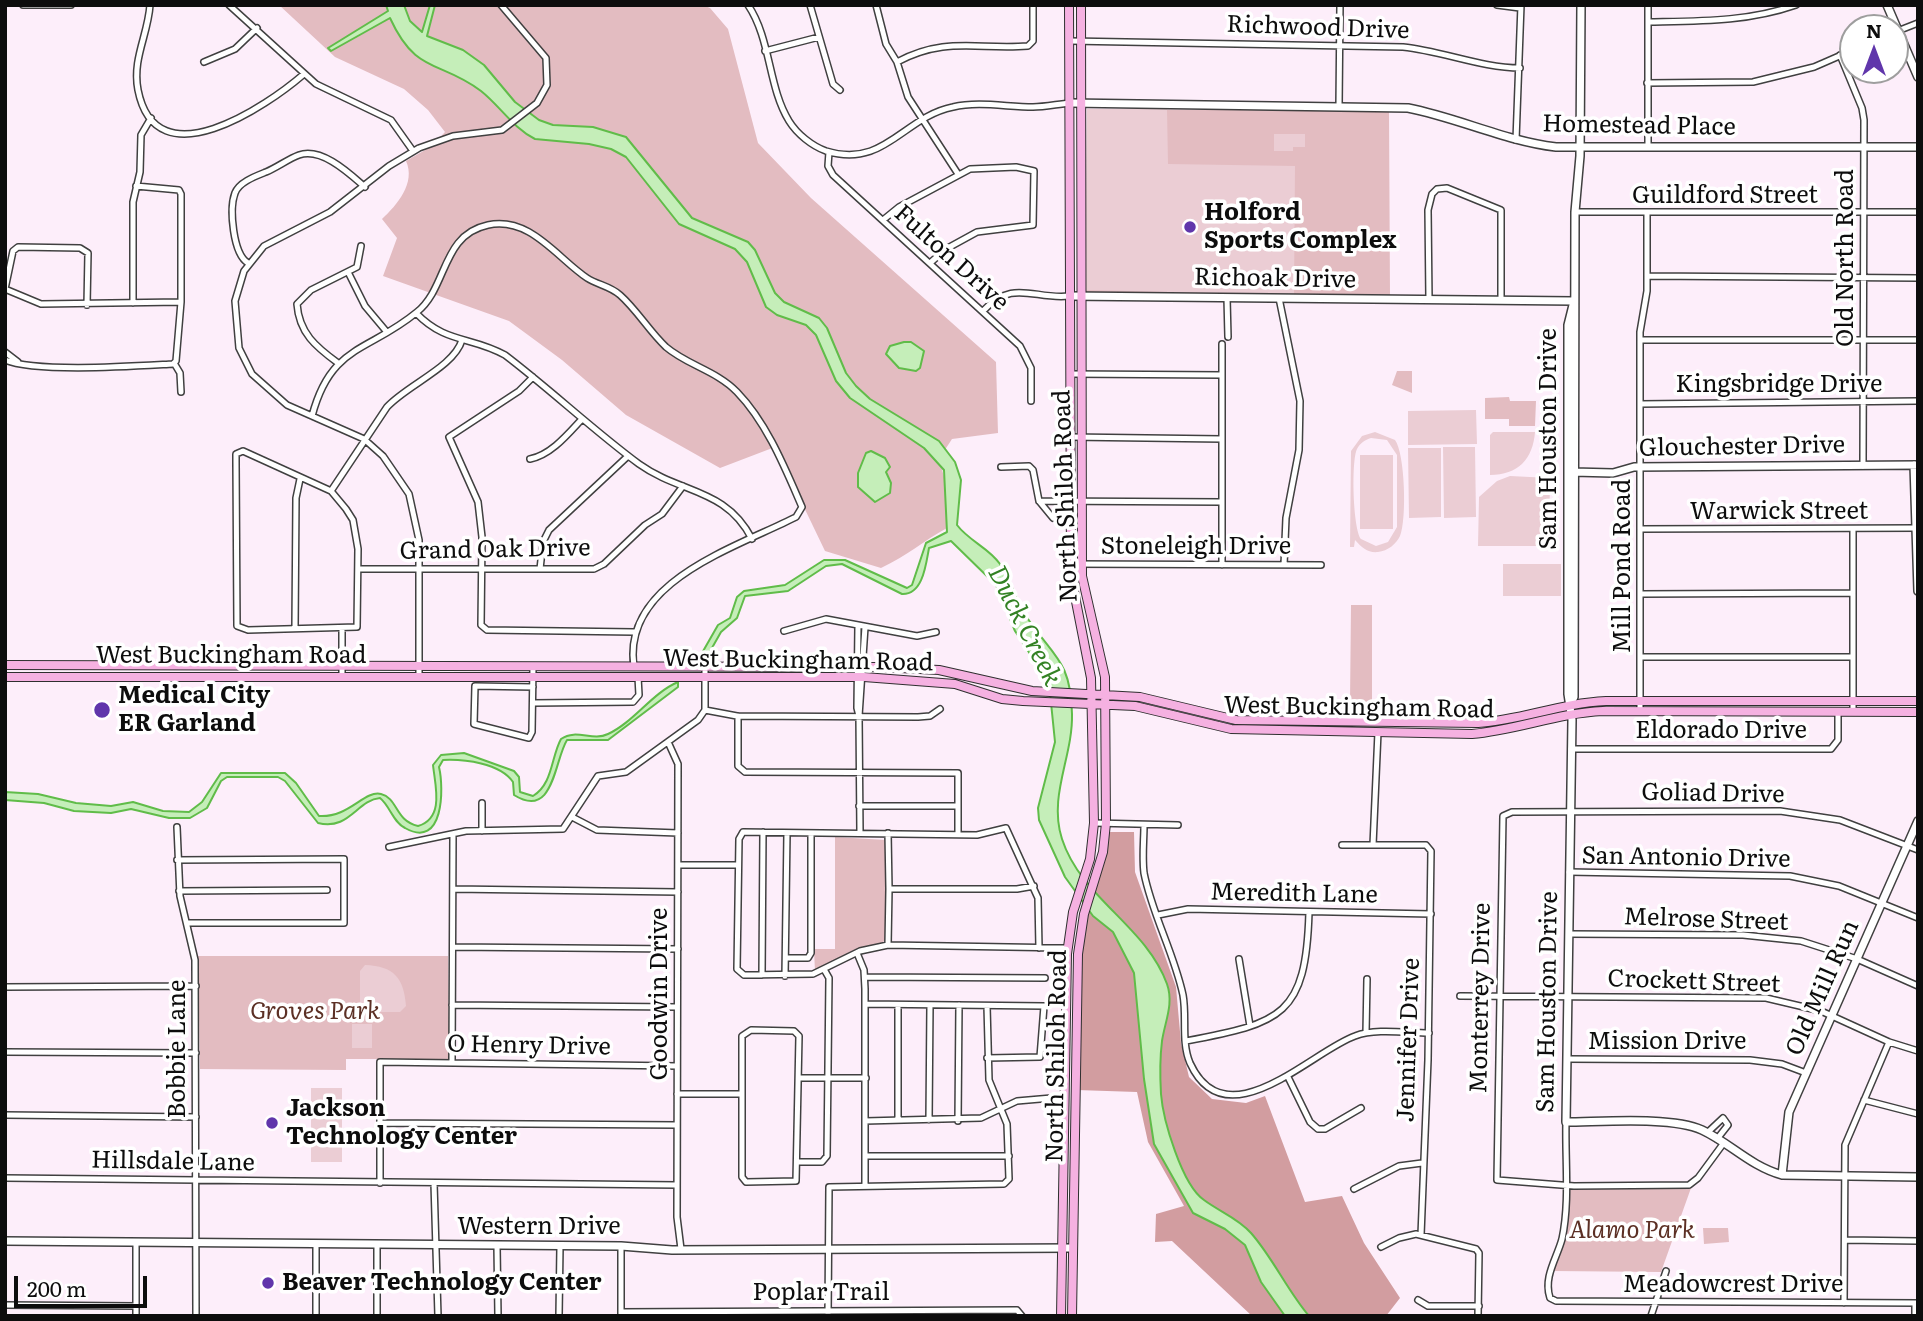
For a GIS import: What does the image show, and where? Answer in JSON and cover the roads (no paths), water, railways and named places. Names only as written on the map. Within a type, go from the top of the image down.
[{"type":"main road","name":"North Shiloh Road","points":[[1061,1316],[1063,1097],[1068,948],[1073,912],[1088,864],[1094,823],[1090,667],[1072,592],[1071,564],[1069,5]]},
{"type":"main road","name":"North Shiloh Road","points":[[1072,1316],[1078,948],[1084,914],[1100,866],[1106,823],[1106,699],[1103,665],[1083,592],[1081,5]]},
{"type":"main road","points":[[1070,211],[1082,211]]},
{"type":"main road","name":"West Buckingham Road","points":[[5,665],[342,667],[533,682],[705,672],[860,667],[939,670],[1011,688],[1076,693],[1092,699]]},
{"type":"main road","points":[[204,666],[204,676]]},
{"type":"main road","points":[[257,666],[257,676]]},
{"type":"main road","name":"West Buckingham Road","points":[[5,677],[342,677],[533,667],[634,667],[955,684],[1002,699],[1044,702],[1076,703],[1106,699],[1181,712],[1231,729],[1378,722],[1513,723]]},
{"type":"main road","points":[[634,667],[638,677]]},
{"type":"main road","name":"West Buckingham Road","points":[[1282,726],[1378,732],[1455,733],[1513,723],[1571,708],[1640,701],[1853,706],[1918,712]]},
{"type":"main road","name":"West Buckingham Road","points":[[1571,708],[1640,711],[1838,711],[1853,706],[1918,701]]},
{"type":"main road","points":[[1455,723],[1455,733]]},
{"type":"main road","points":[[1073,912],[1084,914]]},
{"type":"main road","points":[[1063,1097],[1075,1097]]},
{"type":"main road","points":[[1062,1208],[1073,1208]]},
{"type":"street","points":[[23,5],[71,5]]},
{"type":"street","points":[[150,5],[137,64],[138,89],[151,118],[177,134],[201,134],[268,103],[304,74]]},
{"type":"street","points":[[229,5],[304,74],[327,91],[391,120],[414,151]]},
{"type":"street","points":[[419,671],[418,525],[409,494],[383,456],[365,439],[287,405],[246,366],[239,348],[235,301],[248,263],[264,246],[330,212],[365,187],[388,166],[436,139],[502,130],[541,97],[548,78],[546,58],[501,5]]},
{"type":"street","points":[[748,5],[789,122],[808,141],[829,152],[849,155],[871,152],[889,144],[937,112],[965,105],[1036,107],[1070,103]]},
{"type":"street","points":[[810,5],[833,84],[840,90]]},
{"type":"street","points":[[876,5],[886,44],[897,62],[908,97],[958,174]]},
{"type":"street","points":[[897,62],[920,49],[940,46],[1014,47],[1032,43],[1033,5]]},
{"type":"street","points":[[1339,106],[1340,5]]},
{"type":"street","points":[[1497,5],[1520,7],[1517,140]]},
{"type":"street","name":"Sam Houston Drive","points":[[1550,1298],[1552,1265],[1565,1221],[1571,708],[1574,697],[1571,578],[1575,212],[1580,148],[1581,5]]},
{"type":"street","points":[[1647,147],[1648,5]]},
{"type":"street","points":[[1648,22],[1730,21],[1796,5]]},
{"type":"street","points":[[204,62],[236,49],[257,28]]},
{"type":"street","points":[[765,51],[819,37]]},
{"type":"street","name":"Richwood Drive","points":[[1070,41],[1340,45],[1422,49],[1502,68],[1520,68]]},
{"type":"street","points":[[1647,83],[1753,82],[1814,67],[1839,55]]},
{"type":"street","points":[[1909,58],[1918,77]]},
{"type":"street","name":"Old North Road","points":[[1852,84],[1862,108],[1864,147],[1863,466]]},
{"type":"street","name":"Homestead Place","points":[[1070,103],[1408,108],[1517,140],[1580,148],[1918,147]]},
{"type":"street","points":[[133,303],[136,186],[140,172],[141,135],[151,118]]},
{"type":"street","name":"Fulton Drive","points":[[829,152],[828,166],[833,175],[1013,339],[1027,358],[1032,376],[1031,401]]},
{"type":"street","points":[[248,263],[236,251],[234,200],[238,188],[252,178],[299,155],[309,154],[344,169],[365,187]]},
{"type":"street","points":[[883,220],[899,206],[958,174],[987,167],[1031,168],[1034,171],[1033,225],[977,232],[946,249],[930,263]]},
{"type":"street","points":[[136,186],[179,190],[181,194],[181,302],[174,363],[180,373],[181,392]]},
{"type":"street","points":[[1429,300],[1429,203],[1437,189],[1447,188],[1501,210],[1501,300]]},
{"type":"street","name":"Guildford Street","points":[[1575,212],[1918,212]]},
{"type":"street","name":"Mill Pond Road","points":[[1640,711],[1640,340],[1647,276],[1647,213]]},
{"type":"street","points":[[312,416],[322,388],[338,363],[416,313],[431,295],[449,255],[468,233],[497,224],[528,232],[587,278],[611,288],[666,347],[737,391],[766,433],[797,494],[801,512],[680,576],[646,608],[634,632],[634,667]]},
{"type":"street","points":[[338,363],[314,345],[305,333],[297,303],[311,290],[349,274],[357,267],[360,246]]},
{"type":"street","points":[[87,305],[88,253],[80,247],[18,247],[13,251],[5,289],[41,304],[87,305],[181,302]]},
{"type":"street","points":[[349,274],[365,306],[386,331]]},
{"type":"street","points":[[1647,276],[1918,278]]},
{"type":"street","name":"Richoak Drive","points":[[983,311],[1009,293],[1030,291],[1069,296],[1574,301]]},
{"type":"street","points":[[1227,298],[1228,337]]},
{"type":"street","points":[[1279,298],[1300,401],[1299,450],[1286,518],[1284,565]]},
{"type":"street","points":[[416,313],[431,329],[493,348],[533,377],[628,456],[657,475],[722,502],[739,518],[752,540]]},
{"type":"street","points":[[331,491],[397,396],[452,359],[462,340]]},
{"type":"street","points":[[1640,340],[1918,340]]},
{"type":"street","points":[[1222,344],[1222,565]]},
{"type":"street","points":[[5,352],[18,362]]},
{"type":"street","points":[[5,360],[44,366],[174,363]]},
{"type":"street","points":[[1070,374],[1222,375]]},
{"type":"street","points":[[533,377],[519,391],[449,437],[478,502],[484,629],[634,632]]},
{"type":"street","name":"Kingsbridge Drive","points":[[1640,404],[1918,401]]},
{"type":"street","points":[[530,459],[539,458],[552,448],[582,419]]},
{"type":"street","points":[[1070,437],[1222,439]]},
{"type":"street","points":[[239,452],[300,479],[331,491],[353,520],[358,569],[357,627],[248,629],[237,626],[236,462],[239,452]]},
{"type":"street","points":[[540,569],[543,541],[549,530],[628,456]]},
{"type":"street","points":[[1916,465],[1918,591]]},
{"type":"street","name":"Glouchester Drive","points":[[1572,472],[1613,473],[1640,467],[1916,465]]},
{"type":"street","points":[[1001,467],[1029,466],[1033,470],[1039,501],[1053,518]]},
{"type":"street","points":[[295,628],[296,498],[300,479]]},
{"type":"street","name":"Grand Oak Drive","points":[[358,569],[580,570],[604,564],[645,525],[662,514],[682,486]]},
{"type":"street","points":[[1039,501],[1221,502]]},
{"type":"street","name":"Warwick Street","points":[[1640,529],[1917,528]]},
{"type":"street","points":[[1853,529],[1853,706]]},
{"type":"street","name":"Stoneleigh Drive","points":[[1071,564],[1321,565]]},
{"type":"street","points":[[1641,594],[1853,593]]},
{"type":"street","points":[[784,631],[826,620],[917,636],[936,632]]},
{"type":"street","points":[[858,625],[860,833]]},
{"type":"street","points":[[860,667],[865,627]]},
{"type":"street","points":[[342,629],[342,677]]},
{"type":"street","points":[[1641,657],[1852,657]]},
{"type":"street","points":[[533,667],[533,682],[533,703],[531,736],[521,738],[474,724],[475,687],[533,682]]},
{"type":"street","points":[[388,847],[482,831],[563,829],[598,776],[626,772],[698,720],[705,710],[705,672]]},
{"type":"street","points":[[533,703],[633,702],[639,695],[638,677]]},
{"type":"street","points":[[705,710],[738,716],[930,716],[940,709]]},
{"type":"street","name":"Eldorado Drive","points":[[1571,749],[1830,749],[1838,740],[1838,711]]},
{"type":"street","points":[[738,716],[740,770],[958,773],[958,834]]},
{"type":"street","points":[[1342,845],[1373,845],[1378,722]]},
{"type":"street","name":"Goodwin Drive","points":[[668,742],[678,764],[677,1185],[681,1249]]},
{"type":"street","points":[[482,803],[482,831]]},
{"type":"street","points":[[859,806],[957,806]]},
{"type":"street","name":"Goliad Drive","points":[[1503,816],[1512,812],[1570,810],[1780,811],[1840,820],[1918,850]]},
{"type":"street","name":"Monterrey Drive","points":[[1503,816],[1497,1180],[1565,1185]]},
{"type":"street","points":[[572,817],[597,830],[678,832]]},
{"type":"street","name":"Old Mill Run","points":[[1782,1175],[1786,1125],[1806,1073],[1918,821]]},
{"type":"street","points":[[1094,823],[1178,825]]},
{"type":"street","points":[[1144,824],[1144,873],[1183,996],[1186,1041],[1194,1071],[1204,1082],[1222,1093],[1243,1093],[1288,1077],[1348,1038],[1366,1032],[1429,1033]]},
{"type":"street","name":"Bobbie Lane","points":[[177,827],[179,891],[195,960],[197,986],[196,1316]]},
{"type":"street","points":[[1039,948],[1038,898],[1006,828],[976,835],[763,832],[743,832],[740,835],[737,969],[744,975],[825,971],[857,953],[888,945],[1039,948],[1078,948]]},
{"type":"street","points":[[762,975],[763,832]]},
{"type":"street","points":[[785,975],[786,833]]},
{"type":"street","points":[[786,958],[808,958],[811,953],[811,833]]},
{"type":"street","points":[[888,833],[888,945]]},
{"type":"street","points":[[452,1063],[453,834]]},
{"type":"street","name":"Jennifer Drive","points":[[1373,845],[1430,847],[1429,1033],[1421,1235]]},
{"type":"street","points":[[177,860],[344,859],[344,923],[187,923]]},
{"type":"street","points":[[678,865],[738,865]]},
{"type":"street","name":"San Antonio Drive","points":[[1569,872],[1790,876],[1839,886],[1918,918]]},
{"type":"street","points":[[888,889],[1017,889],[1034,886]]},
{"type":"street","points":[[453,889],[678,891]]},
{"type":"street","points":[[179,891],[327,890]]},
{"type":"street","name":"Meredith Lane","points":[[1158,915],[1188,909],[1431,914]]},
{"type":"street","points":[[1186,1041],[1250,1027],[1273,1015],[1298,991],[1308,942],[1309,912]]},
{"type":"street","name":"Melrose Street","points":[[1569,934],[1778,937],[1818,945],[1918,986]]},
{"type":"street","points":[[453,947],[678,949]]},
{"type":"street","points":[[857,953],[865,977],[866,1004],[865,1184]]},
{"type":"street","points":[[1239,960],[1250,1027]]},
{"type":"street","points":[[799,1162],[822,1162],[827,1156],[829,978],[825,971]]},
{"type":"street","points":[[865,977],[1045,978]]},
{"type":"street","points":[[1366,1032],[1367,979]]},
{"type":"street","points":[[5,988],[197,986]]},
{"type":"street","name":"Crockett Street","points":[[1460,996],[1766,998],[1832,1015],[1889,1042],[1918,1051]]},
{"type":"street","points":[[866,1004],[1044,1006],[1040,1056],[987,1058]]},
{"type":"street","points":[[452,1005],[677,1007]]},
{"type":"street","points":[[898,1005],[898,1120]]},
{"type":"street","points":[[929,1120],[930,1005]]},
{"type":"street","points":[[958,1005],[958,1121]]},
{"type":"street","points":[[828,1313],[830,1187],[865,1184],[1004,1184],[1009,1179],[1007,1124],[989,1080],[987,1006]]},
{"type":"street","points":[[751,1030],[798,1033],[799,1162],[796,1181],[743,1181],[742,1094],[742,1036],[751,1030]]},
{"type":"street","points":[[1844,1303],[1845,1145],[1889,1042]]},
{"type":"street","points":[[5,1052],[196,1053]]},
{"type":"street","name":"Mission Drive","points":[[1567,1059],[1750,1060],[1782,1063],[1806,1073]]},
{"type":"street","name":"O Henry Drive","points":[[380,1123],[380,1062],[677,1066]]},
{"type":"street","points":[[1288,1077],[1310,1122],[1318,1129],[1325,1129],[1361,1108]]},
{"type":"street","points":[[799,1078],[866,1078]]},
{"type":"street","points":[[677,1094],[742,1094]]},
{"type":"street","points":[[865,1121],[958,1121],[981,1118],[1028,1099],[1063,1097]]},
{"type":"street","points":[[1864,1100],[1918,1114]]},
{"type":"street","points":[[5,1115],[196,1117]]},
{"type":"street","points":[[1565,1185],[1689,1185],[1698,1178],[1728,1125],[1723,1118],[1707,1133]]},
{"type":"street","points":[[1566,1122],[1686,1125],[1707,1133],[1763,1169],[1782,1175],[1918,1177]]},
{"type":"street","points":[[380,1183],[380,1123],[677,1125]]},
{"type":"street","points":[[865,1156],[1009,1156]]},
{"type":"street","points":[[1354,1189],[1399,1166],[1422,1163]]},
{"type":"street","name":"Hillsdale Lane","points":[[5,1178],[677,1185]]},
{"type":"street","points":[[434,1183],[438,1246],[438,1316]]},
{"type":"street","points":[[1381,1247],[1399,1238],[1421,1235],[1476,1249],[1479,1253],[1478,1316]]},
{"type":"street","points":[[1845,1240],[1918,1241]]},
{"type":"street","name":"Western Drive","points":[[5,1241],[621,1246],[681,1249],[1072,1248]]},
{"type":"street","points":[[136,1242],[136,1316]]},
{"type":"street","points":[[316,1245],[316,1316]]},
{"type":"street","points":[[377,1246],[377,1316]]},
{"type":"street","points":[[497,1246],[498,1316]]},
{"type":"street","points":[[559,1316],[560,1246]]},
{"type":"street","points":[[621,1246],[621,1314]]},
{"type":"street","points":[[1651,1316],[1666,1271]]},
{"type":"street","name":"Meadowcrest Drive","points":[[1550,1298],[1568,1302],[1916,1303]]},
{"type":"street","points":[[1418,1300],[1428,1306],[1479,1306]]},
{"type":"street","points":[[1914,1316],[1916,1303]]},
{"type":"street","points":[[5,1305],[136,1306]]},
{"type":"street","name":"Poplar Trail","points":[[621,1314],[1021,1314]]},
{"type":"water","name":"Duck Creek","points":[[386,5],[404,5],[410,21],[422,32],[430,5],[435,5],[427,36],[463,50],[484,65],[515,102],[539,120],[553,125],[593,127],[626,137],[692,218],[748,242],[755,250],[775,293],[784,302],[819,318],[827,328],[846,373],[856,386],[870,399],[939,441],[955,462],[961,480],[957,525],[1000,564],[1022,610],[1058,659],[1068,681],[1072,714],[1069,746],[1059,792],[1058,823],[1062,839],[1083,878],[1144,945],[1167,984],[1169,1006],[1161,1047],[1161,1094],[1165,1119],[1181,1167],[1188,1181],[1204,1200],[1235,1219],[1251,1233],[1309,1316],[1285,1316],[1261,1282],[1245,1245],[1225,1229],[1193,1213],[1154,1144],[1144,1079],[1134,973],[1113,932],[1093,916],[1065,877],[1039,820],[1038,808],[1055,742],[1049,683],[1015,631],[996,585],[951,541],[929,548],[919,584],[909,593],[902,594],[842,564],[826,566],[788,591],[745,596],[737,618],[721,632],[704,662],[698,660],[718,625],[730,618],[737,597],[744,591],[785,585],[824,560],[845,560],[907,588],[912,585],[926,543],[947,532],[944,470],[924,448],[850,398],[836,381],[816,335],[806,325],[777,315],[766,307],[747,262],[735,249],[679,224],[626,157],[611,149],[589,144],[535,139],[513,123],[481,91],[419,58],[409,49],[390,18],[331,51],[328,48],[388,11]]},
{"type":"water","points":[[911,342],[924,351],[920,368],[916,371],[899,368],[886,354],[890,346]]},
{"type":"water","points":[[871,451],[885,458],[890,467],[886,472],[891,483],[890,493],[875,502],[858,487],[858,473],[866,453]]},
{"type":"water","points":[[678,682],[678,687],[608,740],[567,740],[551,785],[537,800],[527,801],[514,795],[513,782],[491,766],[461,760],[443,760],[439,767],[441,801],[438,814],[427,831],[418,833],[401,825],[380,798],[365,804],[338,823],[318,823],[285,781],[278,777],[227,777],[221,781],[207,808],[190,818],[169,818],[131,809],[111,813],[74,811],[44,803],[5,800],[5,792],[38,794],[76,803],[111,806],[133,802],[163,811],[189,812],[202,802],[221,773],[285,773],[296,783],[319,816],[339,813],[368,796],[381,794],[391,800],[405,819],[418,826],[432,816],[435,808],[433,765],[441,755],[464,753],[514,771],[519,777],[520,792],[533,796],[540,791],[548,777],[561,739],[573,735],[596,737],[608,734]]},
{"type":"place","name":"Holford Sports Complex","points":[[1190,227]]},
{"type":"place","name":"Medical City ER Garland","points":[[102,710]]},
{"type":"place","name":"Jackson Technology Center","points":[[272,1123]]},
{"type":"place","name":"Beaver Technology Center","points":[[268,1283]]},
{"type":"park label","name":"Groves Park","points":[[315,1012]]},
{"type":"park label","name":"Alamo Park","points":[[1632,1231]]}]
